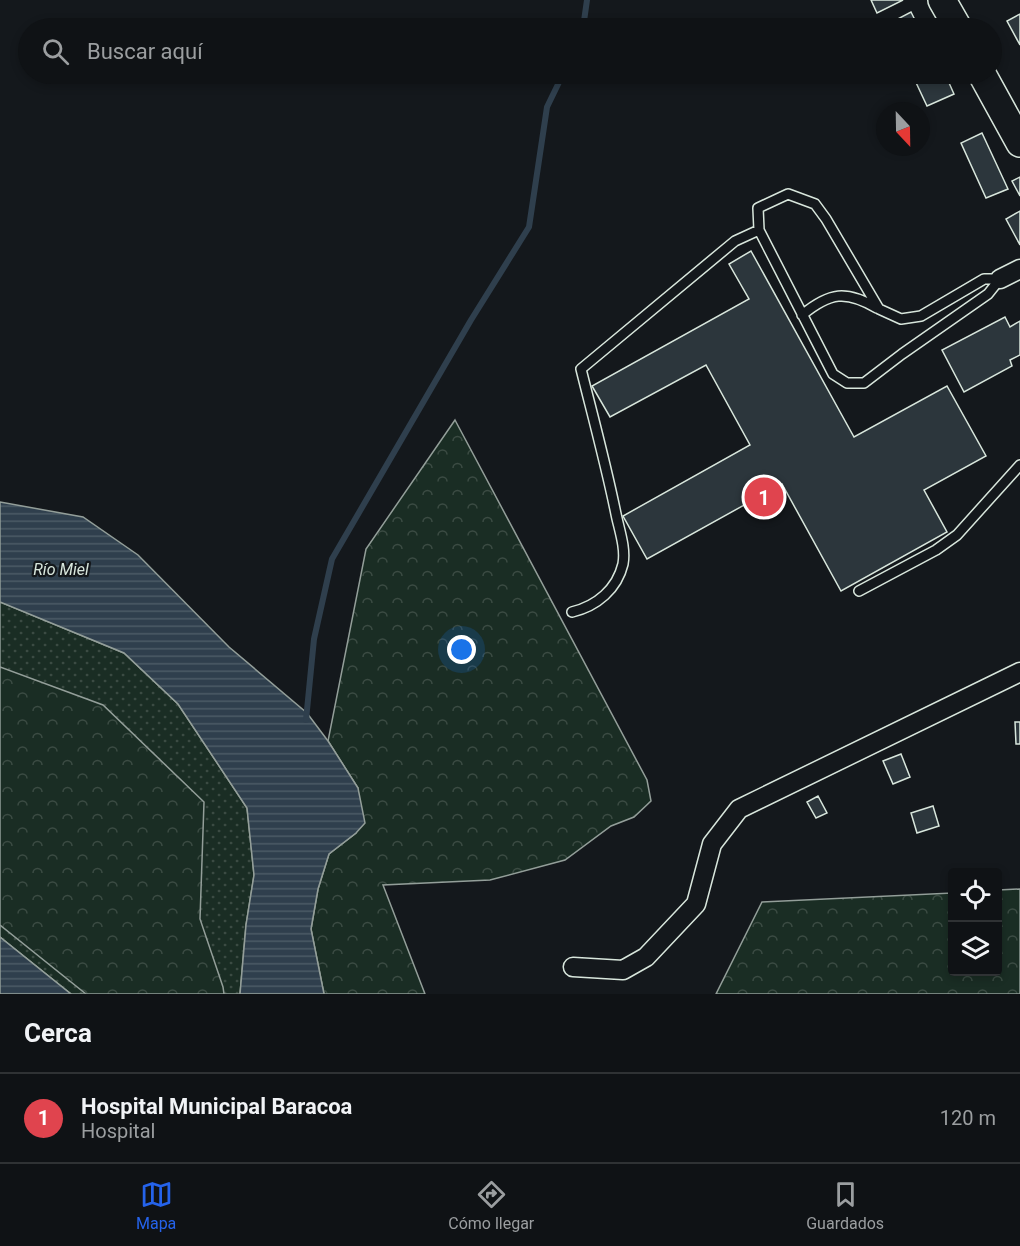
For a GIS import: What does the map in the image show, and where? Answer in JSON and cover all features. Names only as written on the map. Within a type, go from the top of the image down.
[{"type":"main road","points":[[942,0],[952,18]]},
{"type":"main road","points":[[988,84],[1020,143]]},
{"type":"street","points":[[1000,279],[1019,272]]},
{"type":"street","points":[[573,967],[623,970],[646,957],[696,904],[712,844],[739,809],[1020,672]]},
{"type":"lane","points":[[879,309],[815,204],[788,194],[758,208],[759,230],[802,315],[833,374],[847,383],[864,383],[988,294],[1000,279]]},
{"type":"lane","points":[[572,612],[591,606],[607,594],[619,574],[624,552],[607,471],[581,369],[735,240],[759,230]]},
{"type":"lane","points":[[802,315],[818,302],[831,297],[848,295],[901,319],[921,316],[984,279],[1000,279]]},
{"type":"lane","points":[[859,591],[936,550],[957,535],[1020,465]]},
{"type":"green space","points":[[455,420],[647,780],[651,801],[634,817],[611,826],[565,860],[490,880],[383,885],[425,994],[324,994],[311,929],[318,889],[329,854],[356,833],[358,788],[328,741],[366,549]]},
{"type":"green space","points":[[0,602],[124,653],[178,704],[247,808],[254,875],[246,925],[240,994],[71,994],[0,937]]},
{"type":"green space","points":[[0,667],[103,705],[204,802],[200,919],[224,994],[86,994],[0,925]]},
{"type":"green space","points":[[1020,889],[1020,994],[716,994],[762,902],[948,893],[948,976],[1002,976],[1002,890]]},
{"type":"water","name":"Río Miel","points":[[0,502],[83,517],[138,555],[229,647],[307,713],[328,741],[358,788],[365,823],[329,854],[318,889],[311,929],[324,994],[240,994],[246,925],[254,875],[247,808],[178,704],[124,653],[0,602]]},
{"type":"water","points":[[0,937],[71,994],[0,994]]},
{"type":"building","points":[[871,0],[903,0],[877,13]]},
{"type":"building","points":[[911,12],[914,18],[899,18]]},
{"type":"building","points":[[1020,14],[1020,45],[1007,21]]},
{"type":"building","points":[[917,84],[950,84],[954,94],[930,105],[930,102],[925,102]]},
{"type":"building","points":[[982,133],[1008,189],[986,198],[961,143]]},
{"type":"building","points":[[1020,177],[1020,196],[1012,181]]},
{"type":"building","points":[[1020,211],[1020,245],[1006,219]]},
{"type":"building","points":[[751,251],[854,437],[947,386],[986,456],[924,490],[947,532],[841,591],[782,484],[647,559],[623,516],[750,445],[706,365],[610,417],[592,386],[749,299],[729,264]]},
{"type":"building","points":[[1005,317],[1010,327],[1020,321],[1020,355],[1010,360],[1012,366],[964,392],[942,350]]},
{"type":"building","points":[[1015,722],[1020,722],[1020,744],[1016,744]]},
{"type":"building","points":[[901,754],[910,777],[893,784],[883,761]]},
{"type":"building","points":[[818,796],[827,813],[816,818],[807,802]]},
{"type":"building","points":[[933,806],[939,826],[917,833],[911,813]]},
{"type":"waterway","points":[[584,18],[587,0]]},
{"type":"waterway","points":[[306,720],[314,639],[332,559],[471,320],[529,227],[547,107],[558,84]]},
{"type":"place","name":"Hospital Municipal Baracoa","points":[[764,497]]}]
